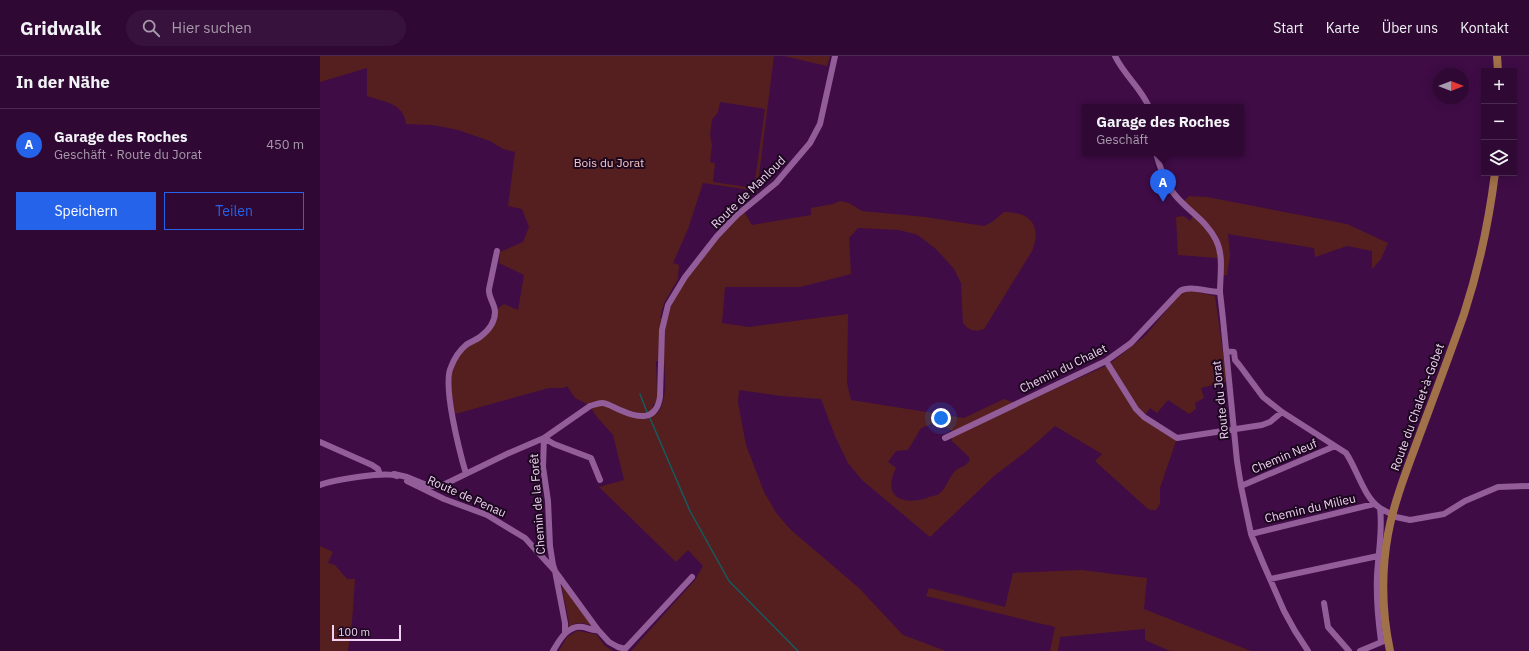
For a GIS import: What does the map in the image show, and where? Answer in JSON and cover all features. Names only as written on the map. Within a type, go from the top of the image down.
[{"type":"main road","points":[[1497,56],[1498,68]]},
{"type":"main road","name":"Route du Chalet-à-Gobet","points":[[1390,651],[1384,640],[1384,576],[1386,549],[1393,515],[1407,469],[1460,326],[1471,291],[1485,236],[1494,176]]},
{"type":"street","name":"Route de Manloud","points":[[394,474],[408,477],[434,487],[444,485],[508,453],[544,438],[590,406],[606,404],[629,414],[644,416],[651,415],[656,411],[660,397],[662,330],[668,305],[681,283],[716,236],[737,215],[776,183],[813,139],[820,124],[835,56]]},
{"type":"street","points":[[1115,56],[1147,104]]},
{"type":"street","name":"Route du Jorat","points":[[1157,156],[1168,185],[1179,199],[1204,223],[1216,239],[1221,257],[1220,292],[1234,428],[1241,486],[1251,534],[1270,579],[1295,631],[1308,651]]},
{"type":"street","points":[[466,474],[452,414],[448,376],[450,367],[461,349],[479,338],[494,321],[495,310],[488,293],[496,252]]},
{"type":"street","name":"Chemin du Chalet","points":[[945,438],[1106,361],[1131,343],[1180,291],[1189,288],[1208,292],[1220,292]]},
{"type":"street","points":[[1226,351],[1234,352],[1235,360],[1258,392],[1282,412],[1346,453],[1374,504],[1393,515],[1410,520],[1440,515],[1465,500],[1498,487],[1529,486]]},
{"type":"street","points":[[1106,361],[1136,409],[1144,417],[1173,437],[1181,438],[1268,423],[1282,412]]},
{"type":"street","name":"Chemin de la Forêt","points":[[565,633],[565,623],[550,546],[548,501],[543,467],[544,438],[554,444],[590,458],[600,480]]},
{"type":"street","points":[[320,442],[378,469],[380,474]]},
{"type":"street","name":"Chemin Neuf","points":[[1241,486],[1335,446]]},
{"type":"street","name":"Route de Penau","points":[[320,485],[334,481],[380,474],[394,474],[444,498],[487,515],[513,530],[534,547],[555,571],[598,630],[609,642],[628,650],[692,577]]},
{"type":"street","name":"Chemin du Milieu","points":[[1251,534],[1374,504]]},
{"type":"street","points":[[1360,651],[1384,640],[1377,592],[1378,556],[1382,529],[1380,508]]},
{"type":"street","points":[[1270,579],[1378,556]]},
{"type":"street","points":[[1324,603],[1328,627],[1349,651]]},
{"type":"street","points":[[553,651],[565,633],[580,626],[594,631],[598,630]]},
{"type":"green space","name":"Bois du Jorat","points":[[320,56],[774,56],[757,191],[703,183],[688,229],[673,263],[679,265],[678,279],[664,303],[660,318],[665,318],[685,277],[743,210],[752,225],[811,215],[811,208],[833,204],[840,201],[849,203],[862,211],[925,217],[984,226],[992,222],[1004,212],[1013,213],[1021,215],[1032,222],[1036,234],[1035,242],[1032,251],[984,329],[972,330],[963,323],[961,283],[954,269],[937,250],[918,235],[899,230],[858,228],[849,238],[851,274],[800,287],[725,287],[722,323],[749,327],[848,314],[847,383],[851,400],[964,418],[1004,399],[1019,405],[1108,365],[1145,336],[1181,293],[1189,290],[1215,296],[1227,381],[1201,388],[1204,398],[1195,403],[1196,409],[1189,414],[1168,400],[1157,413],[1150,408],[1144,417],[1177,438],[1160,488],[1160,504],[1156,510],[1148,509],[1095,461],[1102,454],[1055,426],[1028,450],[994,476],[930,537],[862,480],[848,463],[835,436],[821,399],[781,396],[739,390],[738,403],[746,445],[764,492],[777,514],[791,530],[859,588],[903,635],[946,651],[631,651],[695,580],[703,566],[688,550],[676,562],[599,487],[624,480],[613,435],[591,408],[602,405],[638,413],[597,401],[587,404],[575,398],[567,386],[564,388],[549,388],[455,414],[451,380],[454,364],[458,357],[466,347],[481,339],[496,311],[500,307],[504,304],[518,310],[524,275],[499,263],[500,252],[523,242],[529,227],[522,209],[508,206],[515,152],[503,149],[490,141],[458,130],[433,125],[406,124],[404,117],[397,107],[367,96],[367,68],[320,82]],"holes":[[[720,102],[765,109],[754,188],[713,182],[715,164],[710,162],[712,145],[710,135],[712,120],[718,112]],[[656,361],[664,361],[664,395],[663,402],[657,414],[652,406],[656,402]],[[937,422],[952,431],[952,441],[969,457],[970,460],[955,471],[944,489],[939,494],[909,501],[896,496],[893,492],[891,486],[896,468],[888,462],[896,451],[908,450],[921,428]]]},
{"type":"green space","points":[[784,56],[830,56],[827,66]]},
{"type":"green space","points":[[1189,196],[1207,197],[1347,224],[1388,243],[1381,259],[1372,269],[1372,251],[1347,246],[1315,257],[1314,248],[1228,234],[1230,256],[1227,275],[1218,276],[1217,258],[1178,255],[1176,217],[1184,216],[1190,221],[1195,213],[1184,201]]},
{"type":"green space","points":[[320,546],[333,552],[328,563],[335,565],[347,579],[355,579],[348,651],[320,651]]},
{"type":"green space","points":[[1081,570],[1147,578],[1144,609],[1251,651],[1170,651],[1145,640],[1145,629],[1060,637],[1058,651],[1050,651],[1055,627],[926,596],[929,588],[1005,607],[1013,573]]},
{"type":"green space","points":[[561,583],[592,626],[580,623],[568,627],[569,622]]},
{"type":"green space","points":[[577,631],[596,634],[605,646],[613,651],[559,651],[567,637]]},
{"type":"waterway","points":[[640,394],[647,412]]},
{"type":"waterway","points":[[649,416],[690,511],[729,581],[798,651]]},
{"type":"place","name":"Garage des Roches","points":[[1163,202]]}]
